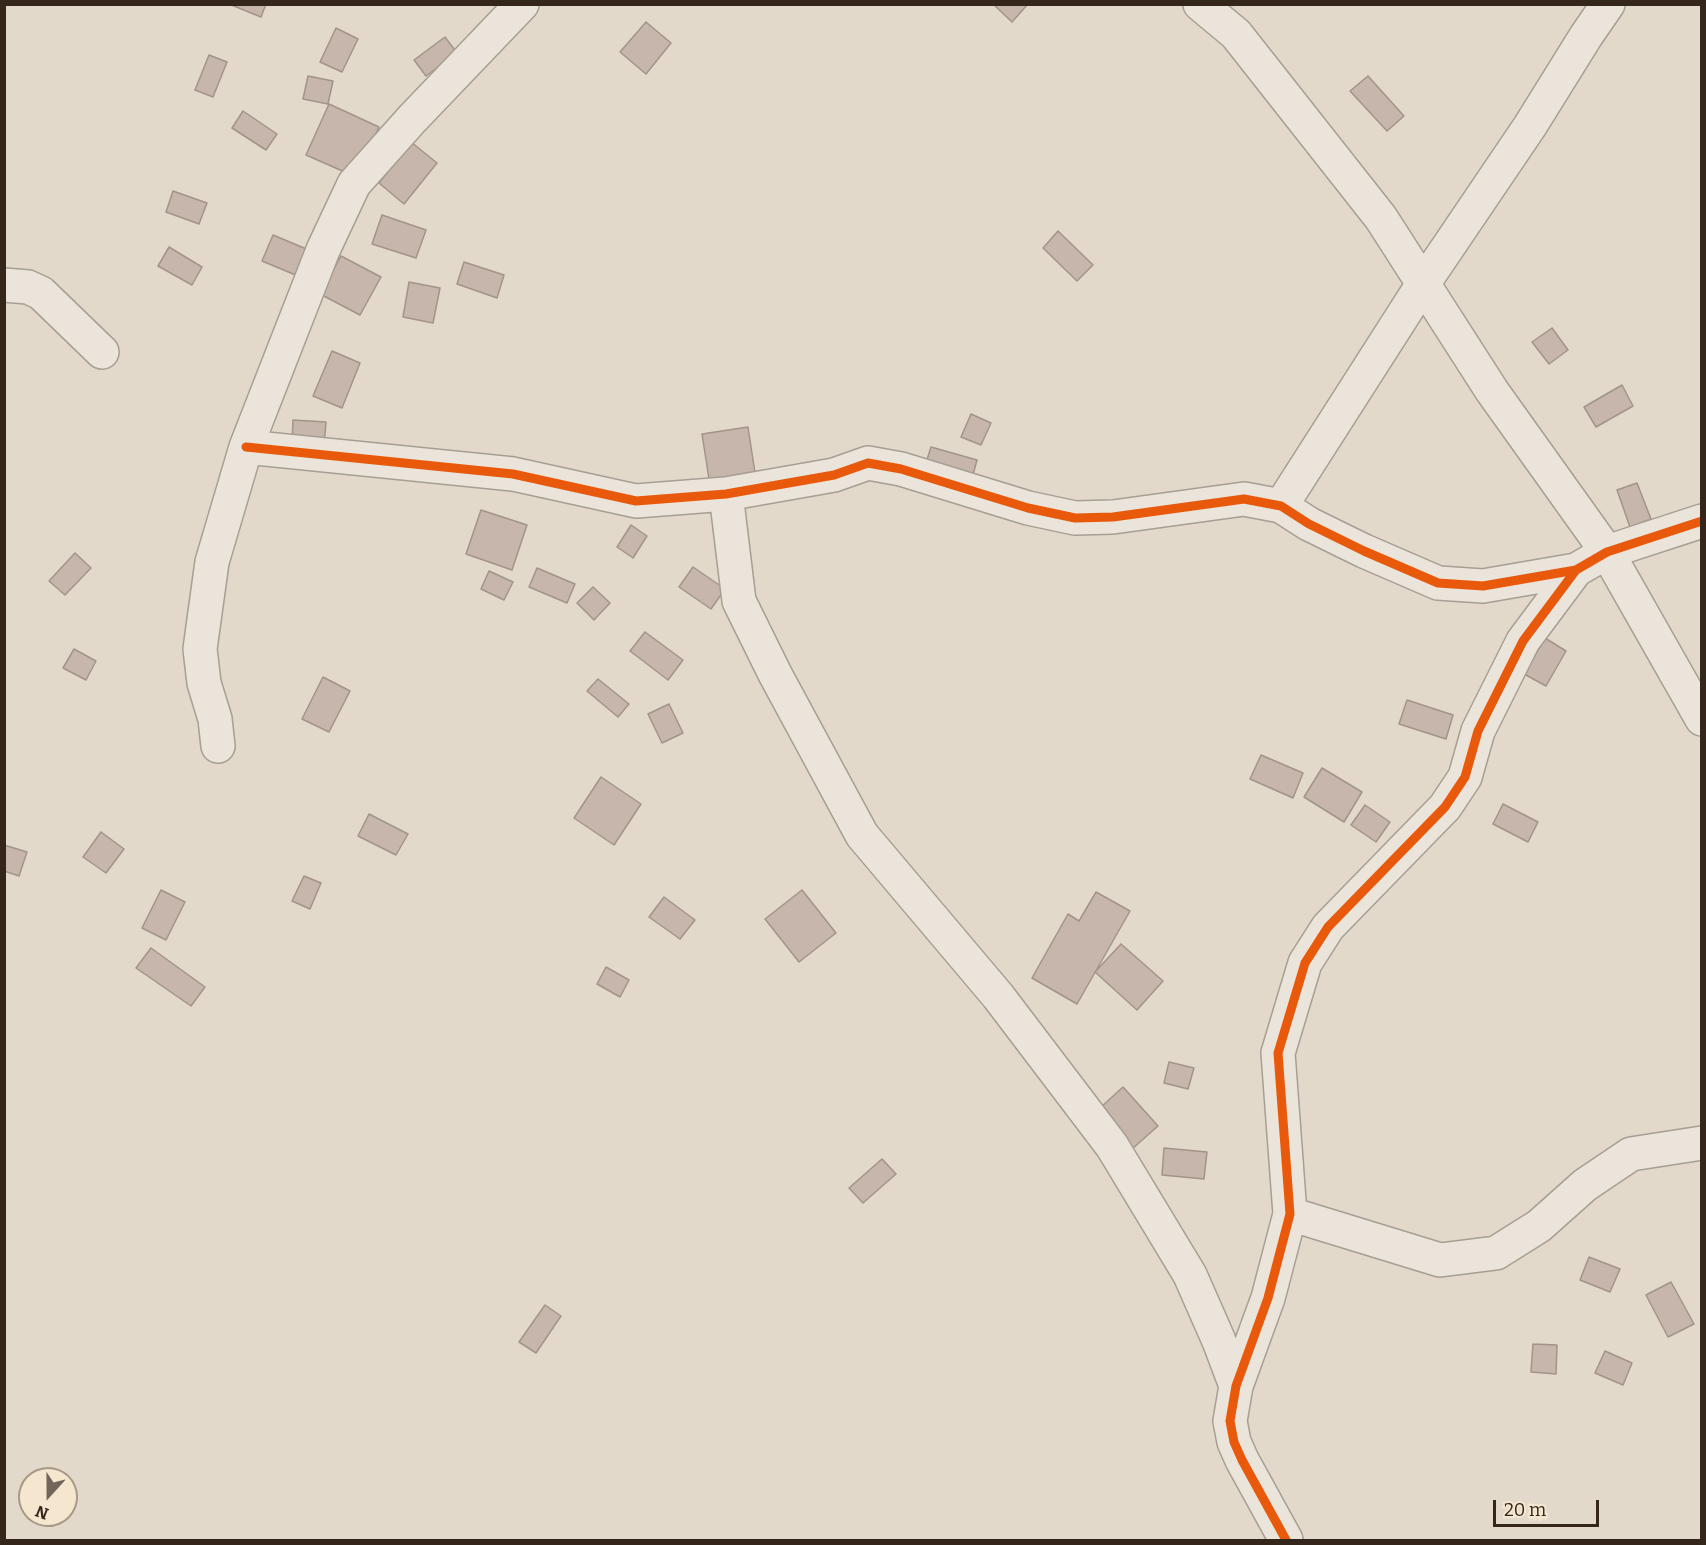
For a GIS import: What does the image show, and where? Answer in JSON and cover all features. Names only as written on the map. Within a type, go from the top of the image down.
[{"type":"street","points":[[218,746],[215,719],[204,683],[200,649],[212,562],[246,447],[323,250],[354,184],[412,119],[522,4]]},
{"type":"street","points":[[1200,4],[1236,34],[1381,218],[1492,391],[1607,552],[1701,719]]},
{"type":"street","points":[[1281,506],[1422,284],[1530,126],[1608,4]]},
{"type":"street","points":[[4,285],[28,287],[41,293],[102,352]]},
{"type":"street","points":[[246,447],[513,474],[636,501],[726,494],[834,475],[868,463],[901,469],[1028,508],[1075,518],[1113,517],[1244,499],[1281,506],[1309,524],[1355,547],[1438,584],[1483,586],[1576,570],[1607,552],[1701,521]]},
{"type":"street","points":[[726,494],[739,601],[775,674],[862,835],[998,996],[1112,1146],[1190,1275],[1236,1386]]},
{"type":"street","points":[[1286,1540],[1242,1460],[1234,1442],[1230,1421],[1236,1386],[1268,1299],[1290,1214],[1278,1053],[1305,963],[1328,927],[1445,807],[1466,777],[1478,731],[1523,641],[1576,570]]},
{"type":"street","points":[[1290,1214],[1440,1260],[1496,1253],[1539,1226],[1585,1185],[1631,1154],[1701,1143]]},
{"type":"building","points":[[229,4],[266,4],[261,17]]},
{"type":"building","points":[[993,4],[1028,4],[1012,22]]},
{"type":"building","points":[[646,22],[671,43],[646,74],[620,52]]},
{"type":"building","points":[[336,28],[358,39],[342,72],[320,62]]},
{"type":"building","points":[[445,37],[457,53],[426,76],[414,60]]},
{"type":"building","points":[[209,55],[227,62],[213,97],[195,90]]},
{"type":"building","points":[[308,76],[333,81],[328,104],[303,99]]},
{"type":"building","points":[[1368,76],[1404,116],[1387,131],[1350,91]]},
{"type":"building","points":[[329,104],[379,127],[356,177],[306,155]]},
{"type":"building","points":[[243,111],[277,134],[266,150],[232,128]]},
{"type":"building","points":[[411,142],[437,163],[404,204],[379,183]]},
{"type":"building","points":[[173,191],[207,203],[199,224],[166,212]]},
{"type":"building","points":[[382,215],[426,230],[416,258],[372,244]]},
{"type":"building","points":[[1058,231],[1093,265],[1077,281],[1043,248]]},
{"type":"building","points":[[273,235],[316,253],[305,279],[262,261]]},
{"type":"building","points":[[169,247],[202,267],[192,285],[158,266]]},
{"type":"building","points":[[341,256],[381,277],[360,315],[320,294]]},
{"type":"building","points":[[464,262],[504,275],[497,298],[457,284]]},
{"type":"building","points":[[409,282],[440,288],[433,323],[403,317]]},
{"type":"building","points":[[1552,328],[1568,350],[1549,364],[1532,342]]},
{"type":"building","points":[[332,351],[360,363],[342,408],[313,396]]},
{"type":"building","points":[[1622,385],[1633,406],[1596,427],[1584,407]]},
{"type":"building","points":[[971,414],[991,423],[981,445],[961,437]]},
{"type":"building","points":[[293,420],[326,422],[324,446],[292,443]]},
{"type":"building","points":[[748,427],[755,473],[709,479],[702,434]]},
{"type":"building","points":[[931,447],[977,460],[971,482],[924,469]]},
{"type":"building","points":[[1637,483],[1651,519],[1630,527],[1617,490]]},
{"type":"building","points":[[481,510],[527,525],[512,570],[466,554]]},
{"type":"building","points":[[631,525],[647,536],[633,558],[617,547]]},
{"type":"building","points":[[75,553],[91,568],[65,595],[49,581]]},
{"type":"building","points":[[693,567],[725,589],[711,609],[679,587]]},
{"type":"building","points":[[537,568],[575,584],[567,603],[529,587]]},
{"type":"building","points":[[489,571],[513,582],[504,600],[481,589]]},
{"type":"building","points":[[593,587],[610,603],[594,620],[577,603]]},
{"type":"building","points":[[645,632],[683,660],[668,680],[630,651]]},
{"type":"building","points":[[1545,638],[1566,651],[1546,686],[1524,674]]},
{"type":"building","points":[[74,649],[96,661],[86,680],[63,668]]},
{"type":"building","points":[[323,677],[350,691],[329,732],[302,719]]},
{"type":"building","points":[[598,679],[629,704],[618,717],[587,691]]},
{"type":"building","points":[[1407,700],[1453,715],[1446,739],[1399,724]]},
{"type":"building","points":[[669,704],[683,733],[662,743],[648,714]]},
{"type":"building","points":[[1261,755],[1303,773],[1293,798],[1250,779]]},
{"type":"building","points":[[1322,768],[1362,792],[1344,822],[1304,797]]},
{"type":"building","points":[[601,777],[641,804],[614,845],[574,818]]},
{"type":"building","points":[[1503,804],[1538,822],[1528,842],[1493,824]]},
{"type":"building","points":[[1365,805],[1390,822],[1376,842],[1351,825]]},
{"type":"building","points":[[369,814],[408,834],[396,855],[358,836]]},
{"type":"building","points":[[101,832],[124,849],[106,873],[83,857]]},
{"type":"building","points":[[4,845],[27,852],[19,876],[4,871]]},
{"type":"building","points":[[304,876],[321,883],[310,909],[292,901]]},
{"type":"building","points":[[161,890],[185,902],[166,940],[142,928]]},
{"type":"building","points":[[802,890],[836,933],[799,962],[765,919]]},
{"type":"building","points":[[1096,892],[1130,911],[1077,1004],[1032,978],[1068,914],[1079,921]]},
{"type":"building","points":[[664,897],[695,920],[680,939],[649,917]]},
{"type":"building","points":[[1121,944],[1163,981],[1137,1010],[1095,972]]},
{"type":"building","points":[[151,948],[205,987],[191,1006],[136,968]]},
{"type":"building","points":[[606,967],[629,980],[620,997],[597,984]]},
{"type":"building","points":[[1169,1062],[1194,1068],[1188,1089],[1164,1083]]},
{"type":"building","points":[[1123,1087],[1158,1126],[1123,1157],[1089,1118]]},
{"type":"building","points":[[1164,1148],[1207,1152],[1204,1179],[1162,1175]]},
{"type":"building","points":[[882,1159],[896,1174],[863,1203],[849,1188]]},
{"type":"building","points":[[1589,1257],[1620,1269],[1610,1292],[1580,1280]]},
{"type":"building","points":[[1671,1282],[1694,1324],[1668,1337],[1646,1295]]},
{"type":"building","points":[[545,1305],[561,1316],[536,1353],[519,1342]]},
{"type":"building","points":[[1533,1344],[1557,1345],[1556,1374],[1531,1372]]},
{"type":"building","points":[[1605,1351],[1632,1363],[1623,1385],[1595,1373]]},
{"type":"cycle path","points":[[246,447],[513,474],[636,501],[726,494],[834,475],[868,463],[901,469],[1028,508],[1075,518],[1113,517],[1244,499],[1281,506],[1309,524],[1364,551],[1438,583],[1483,586],[1576,570],[1607,552],[1702,521]]},
{"type":"cycle path","points":[[1286,1540],[1242,1460],[1234,1442],[1230,1421],[1236,1386],[1268,1298],[1290,1214],[1278,1053],[1305,963],[1328,927],[1445,807],[1465,777],[1478,731],[1523,641],[1576,570]]}]
